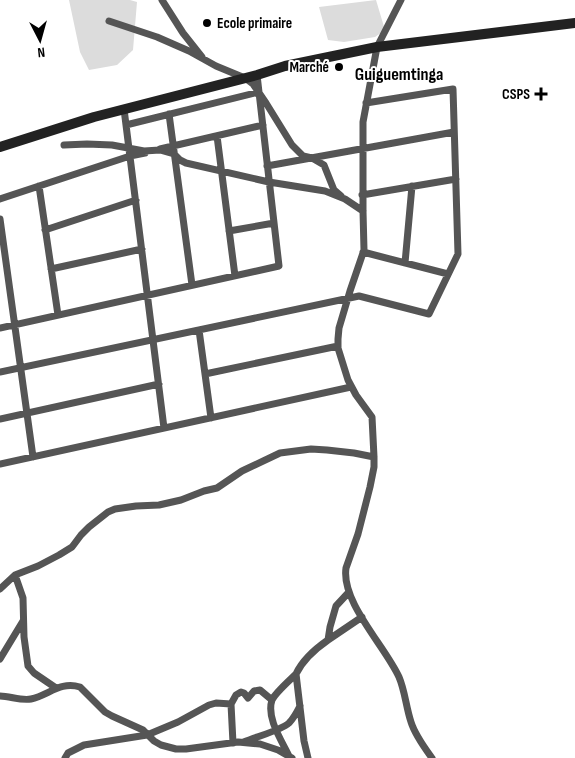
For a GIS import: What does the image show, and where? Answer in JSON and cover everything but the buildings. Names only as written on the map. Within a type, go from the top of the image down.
[{"type":"street","points":[[162,0],[183,33],[205,60]]},
{"type":"street","points":[[401,0],[377,47],[366,103],[362,149],[363,252],[339,328],[338,346],[345,371],[356,396],[372,417],[374,457],[370,488],[358,534],[346,568],[346,574],[349,592],[400,679],[415,732],[432,758]]},
{"type":"street","points":[[109,21],[157,37],[245,78],[253,84],[292,145],[303,156],[312,158],[324,165],[334,190],[363,212]]},
{"type":"street","points":[[0,147],[94,117],[285,66],[377,47],[575,23]]},
{"type":"street","points":[[0,328],[279,266],[257,75]]},
{"type":"street","points":[[0,372],[358,296],[429,314],[458,254],[453,89],[366,103]]},
{"type":"street","points":[[126,125],[259,92]]},
{"type":"street","points":[[124,109],[164,428]]},
{"type":"street","points":[[169,114],[192,285]]},
{"type":"street","points":[[0,199],[130,152],[174,150],[217,136],[263,126]]},
{"type":"street","points":[[267,166],[454,132]]},
{"type":"street","points":[[217,136],[235,276]]},
{"type":"street","points":[[64,145],[112,146],[130,152]]},
{"type":"street","points":[[174,150],[180,160],[186,163],[269,182],[325,192],[345,199]]},
{"type":"street","points":[[362,195],[456,178]]},
{"type":"street","points":[[39,186],[58,315]]},
{"type":"street","points":[[405,263],[412,186]]},
{"type":"street","points":[[45,230],[136,200]]},
{"type":"street","points":[[0,219],[34,456]]},
{"type":"street","points":[[229,231],[274,223]]},
{"type":"street","points":[[51,269],[142,249]]},
{"type":"street","points":[[363,252],[448,274]]},
{"type":"street","points":[[0,280],[8,278]]},
{"type":"street","points":[[199,330],[211,418]]},
{"type":"street","points":[[205,374],[338,346]]},
{"type":"street","points":[[0,419],[159,384]]},
{"type":"street","points":[[0,464],[351,386]]},
{"type":"street","points":[[0,589],[14,574],[45,562],[72,547],[89,527],[108,512],[120,507],[159,505],[217,488],[242,471],[280,453],[311,449],[374,457]]},
{"type":"street","points":[[14,574],[23,598],[28,666],[34,673],[56,688]]},
{"type":"street","points":[[328,640],[336,606],[349,592]]},
{"type":"street","points":[[290,757],[275,730],[271,713],[272,700],[296,674],[301,664],[311,653],[362,617]]},
{"type":"street","points":[[0,660],[24,621]]},
{"type":"street","points":[[296,674],[308,758]]},
{"type":"street","points":[[0,696],[30,699],[56,688],[70,685],[80,687],[106,712],[138,727],[162,745],[176,749],[243,742],[260,744],[278,750],[290,757]]},
{"type":"street","points":[[233,743],[230,704],[239,693],[244,693],[248,698],[254,691],[260,690],[272,700]]},
{"type":"street","points":[[64,758],[68,753],[84,745],[147,735],[178,722],[209,705],[216,703],[230,704]]},
{"type":"street","points":[[243,742],[289,723],[300,705]]},
{"type":"shaded area","points":[[69,0],[130,0],[137,2],[133,50],[117,65],[89,70],[80,52]]},
{"type":"shaded area","points":[[376,0],[385,30],[375,37],[344,42],[328,40],[319,7]]},
{"type":"place","name":"Ecole primaire","points":[[207,23]]},
{"type":"place","name":"Marché","points":[[339,67]]},
{"type":"place","name":"CSPS","points":[[541,94]]},
{"type":"district","name":"Guiguemtinga","points":[[399,74]]}]
